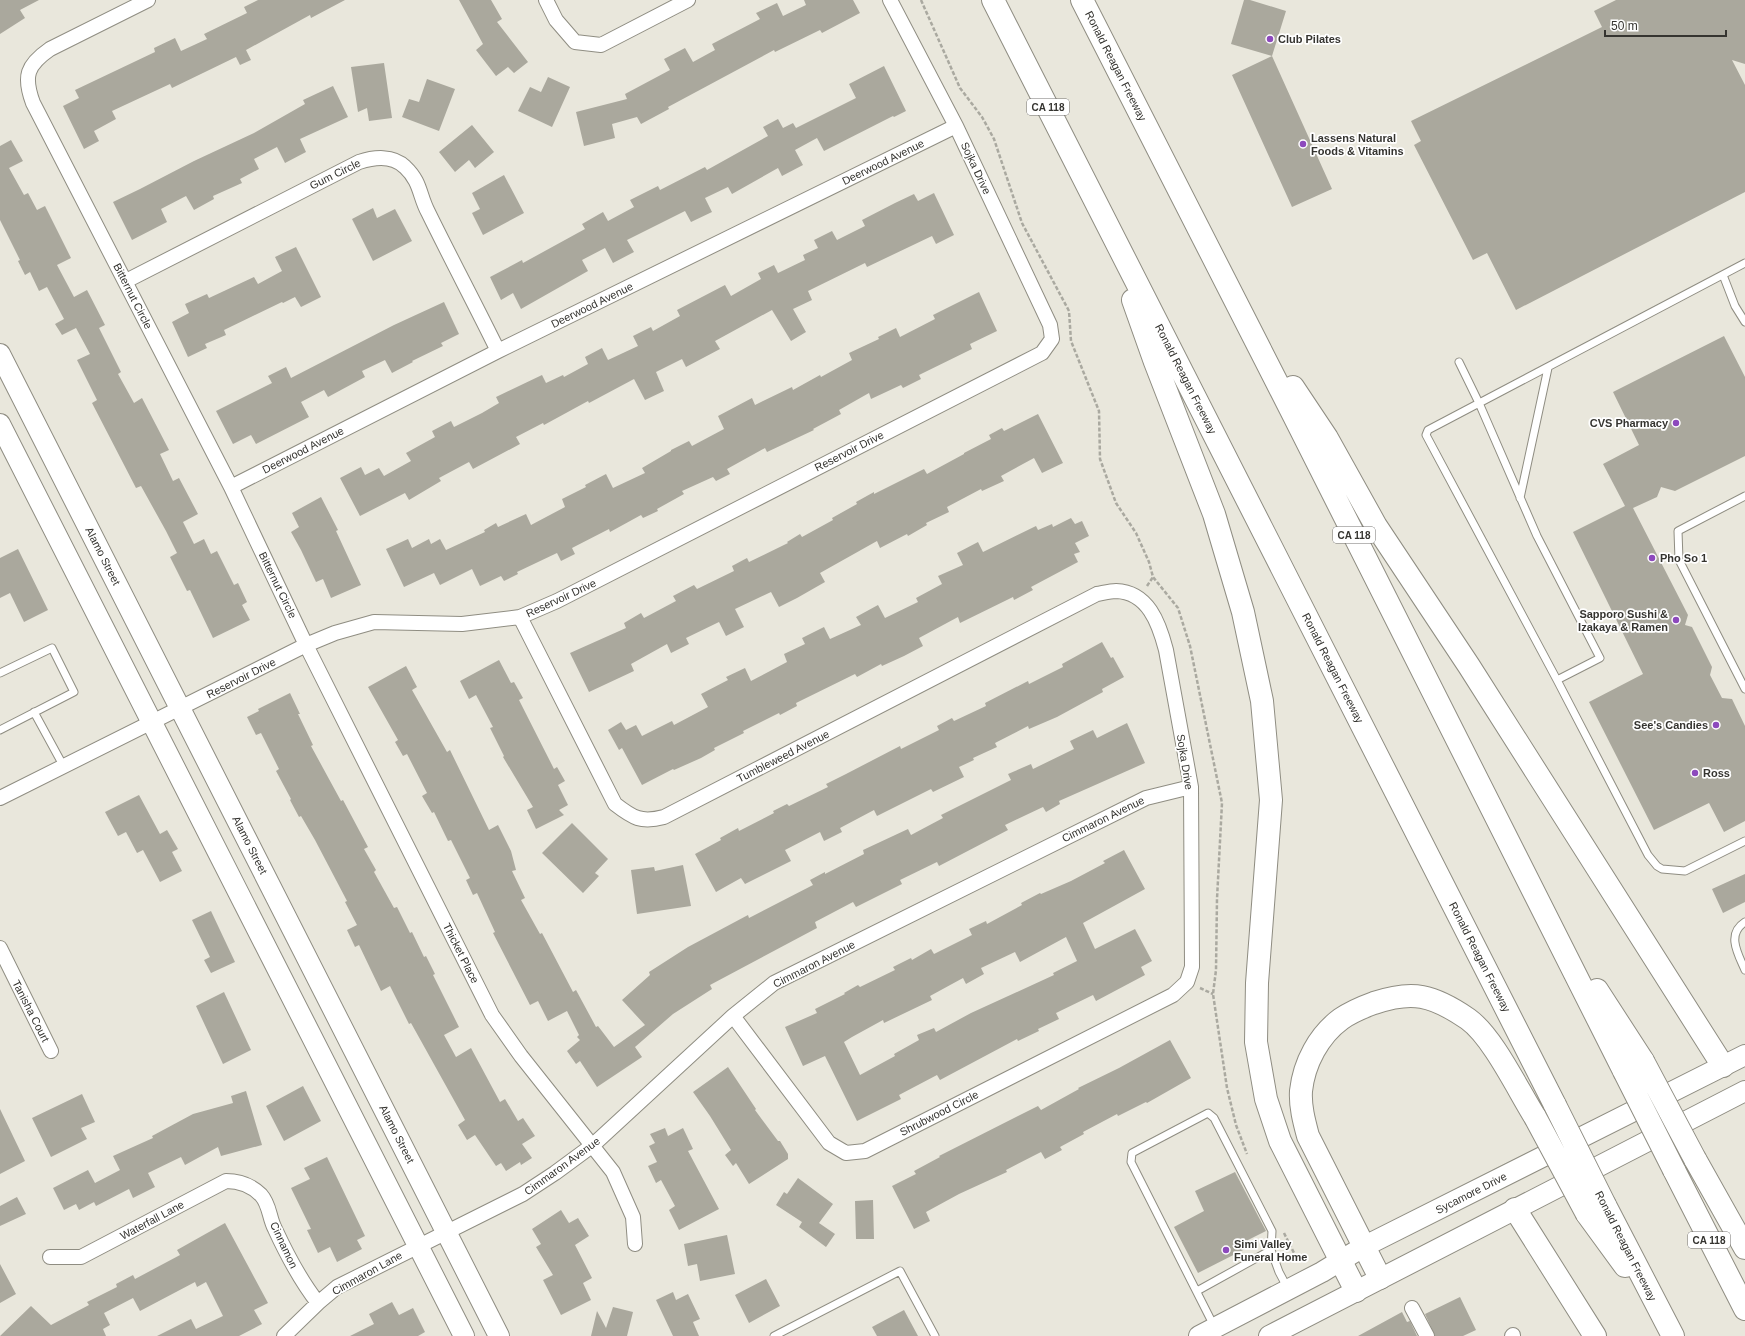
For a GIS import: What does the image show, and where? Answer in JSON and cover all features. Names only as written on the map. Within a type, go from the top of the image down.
[{"type":"highway","name":"Ronald Reagan Freeway","points":[[993,0],[1555,1105],[1596,1209]]},
{"type":"highway","name":"Ronald Reagan Freeway","points":[[1082,0],[1745,1310]]},
{"type":"highway","points":[[1102,214],[1155,362],[1214,514],[1243,612],[1262,702],[1271,800],[1258,983],[1256,1042],[1266,1099],[1280,1141],[1356,1291]]},
{"type":"highway","points":[[1237,305],[1327,438],[1380,532],[1469,666],[1723,1066]]},
{"type":"highway","points":[[1542,907],[1643,1061],[1695,1159],[1745,1248]]},
{"type":"highway","points":[[1380,1278],[1308,1136],[1302,1116],[1301,1092],[1305,1072],[1313,1051],[1325,1034],[1341,1019],[1360,1008],[1385,999],[1422,997],[1443,1004],[1469,1020],[1489,1041],[1534,1117],[1596,1209],[1670,1330]]},
{"type":"highway","points":[[1515,1208],[1595,1336]]},
{"type":"main road","name":"Alamo Street","points":[[0,354],[499,1336]]},
{"type":"main road","points":[[0,424],[464,1336]]},
{"type":"main road","name":"Sycamore Drive","points":[[1211,1333],[1341,1261],[1363,1247],[1745,1055]]},
{"type":"main road","points":[[1269,1336],[1515,1208],[1745,1091]]},
{"type":"street","name":"Bitternut Circle","points":[[148,0],[50,49],[37,58],[29,72],[28,88],[33,103],[231,487],[306,645]]},
{"type":"street","points":[[546,0],[556,20],[575,42],[601,45],[688,0]]},
{"type":"street","name":"Sojka Drive","points":[[890,0],[956,126],[1050,325],[1052,339]]},
{"type":"street","name":"Deerwood Avenue","points":[[231,487],[498,351],[956,126]]},
{"type":"street","name":"Gum Circle","points":[[126,281],[359,162],[372,158],[386,158],[404,165],[416,178],[427,210],[498,351]]},
{"type":"street","name":"Reservoir Drive","points":[[0,798],[181,709],[306,645],[335,633],[374,622],[462,624],[520,617],[557,601],[1042,353],[1052,339]]},
{"type":"street","name":"Tumbleweed Avenue","points":[[520,617],[615,804],[632,817],[649,821],[664,817],[1097,594],[1116,591],[1139,599]]},
{"type":"street","name":"Sojka Drive","points":[[1139,599],[1149,607],[1162,636],[1191,787],[1192,967],[1187,982]]},
{"type":"street","name":"Thicket Place","points":[[306,645],[492,1015],[521,1056],[613,1172],[633,1216],[635,1244]]},
{"type":"street","name":"Cimmaron Avenue","points":[[418,1246],[446,1234],[523,1194],[593,1145],[734,1016],[774,983],[1146,798],[1191,787]]},
{"type":"street","name":"Tanisha Court","points":[[0,948],[51,1052]]},
{"type":"street","name":"Shrubwood Circle","points":[[734,1016],[829,1144],[846,1153],[865,1151],[1173,995],[1187,982]]},
{"type":"street","name":"Waterfall Lane","points":[[50,1257],[81,1258],[226,1181],[238,1181],[252,1187]]},
{"type":"street","name":"Cinnamon","points":[[252,1187],[262,1196],[269,1207],[274,1227],[295,1269],[318,1303]]},
{"type":"street","name":"Cimmaron Lane","points":[[284,1336],[337,1287],[418,1246]]},
{"type":"street","points":[[1412,1308],[1427,1336]]},
{"type":"lane","points":[[1745,264],[1428,430],[1426,435],[1648,854],[1657,866],[1662,869],[1685,871],[1745,841]]},
{"type":"lane","points":[[1723,275],[1734,306],[1745,322]]},
{"type":"lane","points":[[1459,362],[1479,403],[1537,536],[1600,658],[1557,680]]},
{"type":"lane","points":[[1520,498],[1548,368]]},
{"type":"lane","points":[[1745,496],[1678,531],[1678,560],[1745,689]]},
{"type":"lane","points":[[0,673],[52,648],[74,692],[0,730]]},
{"type":"lane","points":[[34,712],[64,767]]},
{"type":"lane","points":[[1745,922],[1739,926],[1734,935],[1735,946],[1745,970]]},
{"type":"lane","points":[[1211,1333],[1197,1291],[1131,1162],[1132,1153],[1208,1112],[1214,1118],[1272,1231],[1271,1250],[1279,1272],[1288,1289]]},
{"type":"lane","points":[[1197,1291],[1271,1250]]},
{"type":"lane","points":[[774,1336],[900,1271],[935,1336]]},
{"type":"building","points":[[0,0],[39,0],[20,10],[25,18],[0,34]]},
{"type":"building","points":[[258,0],[345,0],[311,18],[310,15],[246,50],[251,60],[240,65],[236,57],[172,88],[170,84],[112,111],[116,119],[94,131],[99,141],[84,149],[63,106],[79,98],[75,90],[155,52],[154,48],[175,38],[181,51],[207,39],[204,34],[247,13],[244,7]]},
{"type":"building","points":[[459,0],[491,0],[502,19],[497,22],[528,62],[514,73],[508,67],[496,76],[476,50],[483,44]]},
{"type":"building","points":[[804,0],[853,0],[860,13],[822,33],[820,30],[775,52],[774,50],[668,107],[669,109],[641,124],[637,117],[612,124],[615,138],[584,146],[576,112],[627,99],[625,94],[670,70],[664,59],[685,48],[693,62],[715,50],[712,44],[760,19],[756,13],[777,3],[783,16],[806,5]]},
{"type":"building","points":[[1244,0],[1250,0],[1286,11],[1272,56],[1231,44]]},
{"type":"building","points":[[1616,0],[1745,0],[1745,64],[1732,60],[1745,85],[1745,192],[1516,310],[1487,253],[1473,260],[1414,145],[1421,141],[1411,121],[1602,27],[1594,11]]},
{"type":"building","points":[[1272,56],[1332,189],[1292,207],[1232,75]]},
{"type":"building","points":[[384,63],[392,118],[369,121],[367,108],[358,112],[351,67]]},
{"type":"building","points":[[884,66],[906,111],[894,117],[893,116],[824,151],[817,138],[795,150],[803,165],[782,176],[778,168],[732,194],[728,187],[705,198],[712,212],[691,222],[685,211],[627,240],[634,252],[613,263],[605,248],[582,260],[588,271],[521,309],[513,293],[501,300],[490,277],[522,260],[523,263],[585,229],[582,224],[603,212],[608,221],[634,207],[630,200],[658,186],[660,190],[705,167],[707,170],[768,136],[763,127],[778,119],[783,128],[793,123],[796,128],[856,98],[849,84]]},
{"type":"building","points":[[548,77],[570,87],[552,127],[518,111],[530,87],[541,92]]},
{"type":"building","points":[[427,79],[455,89],[439,131],[402,117],[409,99],[419,102]]},
{"type":"building","points":[[333,86],[348,117],[300,139],[306,152],[285,163],[277,147],[254,159],[259,169],[240,179],[242,183],[213,196],[214,199],[194,210],[186,196],[161,209],[167,222],[132,240],[113,202],[194,161],[254,133],[305,104],[303,100]]},
{"type":"building","points":[[472,125],[494,152],[475,168],[469,160],[455,172],[439,152]]},
{"type":"building","points":[[11,140],[23,161],[9,168],[24,195],[28,193],[37,210],[45,206],[71,258],[57,265],[74,297],[87,290],[105,325],[99,328],[121,372],[118,374],[134,403],[142,398],[169,450],[160,454],[173,481],[179,478],[198,514],[183,522],[194,544],[204,539],[211,554],[217,551],[234,585],[238,583],[247,602],[242,605],[250,620],[213,638],[190,590],[187,591],[170,557],[177,553],[166,531],[141,486],[136,488],[92,403],[97,400],[77,360],[90,354],[76,328],[62,335],[55,324],[64,319],[47,287],[39,291],[30,272],[25,275],[18,261],[20,260],[0,220],[0,146]]},
{"type":"building","points":[[504,175],[524,213],[483,235],[472,213],[480,209],[472,193]]},
{"type":"building","points":[[934,193],[954,235],[936,244],[932,236],[867,267],[865,263],[808,291],[812,300],[793,309],[806,332],[791,341],[772,310],[715,341],[720,349],[686,367],[682,359],[656,372],[664,391],[645,400],[634,379],[589,403],[588,401],[544,425],[543,423],[516,437],[520,444],[473,469],[469,462],[439,478],[441,481],[409,500],[405,493],[360,516],[340,478],[361,467],[365,475],[379,468],[384,476],[411,461],[406,453],[435,437],[432,431],[451,421],[454,427],[482,413],[499,403],[496,397],[542,375],[546,383],[563,375],[564,377],[588,364],[585,357],[602,348],[608,360],[638,346],[633,336],[651,327],[653,331],[680,316],[677,310],[725,285],[731,296],[761,279],[758,273],[774,265],[778,273],[805,260],[803,255],[818,248],[814,240],[832,231],[837,240],[865,226],[862,220],[895,203],[914,194],[918,201]]},
{"type":"building","points":[[373,208],[377,218],[395,209],[412,241],[373,261],[352,219]]},
{"type":"building","points":[[296,247],[321,297],[301,307],[295,297],[283,303],[282,302],[224,330],[226,335],[205,344],[207,348],[188,357],[172,322],[189,313],[185,304],[207,294],[209,298],[254,277],[258,284],[282,271],[275,257]]},
{"type":"building","points":[[979,292],[997,331],[970,344],[972,349],[919,375],[921,379],[903,388],[901,385],[871,399],[869,393],[839,410],[841,414],[813,429],[814,430],[767,452],[765,448],[727,469],[730,474],[716,481],[713,477],[682,491],[684,494],[657,509],[658,511],[643,518],[641,515],[610,532],[609,529],[572,548],[575,554],[561,561],[557,553],[517,572],[518,574],[504,581],[501,576],[480,586],[472,569],[440,585],[434,573],[404,587],[386,549],[408,539],[412,548],[429,539],[431,544],[440,539],[446,550],[485,532],[484,530],[496,523],[498,527],[526,514],[531,525],[565,507],[562,499],[586,487],[585,485],[606,474],[613,488],[645,473],[642,468],[671,450],[689,441],[692,446],[724,429],[718,416],[752,398],[755,405],[792,387],[793,390],[820,375],[821,377],[852,360],[849,353],[879,339],[878,337],[896,328],[900,337],[935,319],[933,315]]},
{"type":"building","points":[[444,302],[459,334],[441,343],[443,346],[412,361],[413,362],[392,373],[385,360],[362,371],[365,377],[328,397],[324,390],[301,402],[309,417],[256,444],[251,435],[233,444],[216,411],[272,383],[268,376],[286,367],[291,378],[394,325]]},
{"type":"building","points":[[1724,336],[1745,377],[1745,456],[1675,491],[1661,487],[1657,497],[1633,508],[1688,615],[1685,625],[1692,627],[1712,667],[1710,675],[1722,698],[1732,699],[1745,726],[1745,821],[1724,832],[1709,803],[1654,830],[1589,702],[1643,674],[1573,532],[1625,506],[1603,464],[1639,445],[1613,392]]},
{"type":"building","points":[[1038,414],[1063,463],[1042,473],[1034,458],[1001,476],[1004,481],[982,491],[981,489],[947,507],[949,512],[926,523],[927,525],[908,536],[907,534],[880,548],[877,541],[820,573],[825,582],[797,598],[779,607],[771,592],[735,609],[744,627],[726,636],[719,622],[686,638],[689,644],[671,653],[667,644],[631,664],[634,671],[589,692],[570,653],[626,628],[624,623],[641,613],[644,618],[676,601],[673,596],[694,585],[697,589],[734,571],[732,566],[747,558],[749,562],[788,543],[787,542],[800,534],[802,537],[833,520],[832,518],[857,504],[856,502],[874,492],[874,494],[924,469],[927,474],[991,439],[989,435],[1002,428],[1004,431]]},
{"type":"building","points":[[321,497],[338,530],[336,531],[361,585],[331,598],[323,579],[316,582],[291,532],[299,527],[292,513]]},
{"type":"building","points":[[1071,518],[1075,524],[1082,521],[1089,536],[1075,543],[1080,552],[1074,554],[1078,562],[1031,587],[1033,590],[1014,600],[1013,597],[960,623],[958,617],[919,638],[923,646],[882,666],[881,664],[857,677],[855,674],[796,703],[797,706],[780,715],[779,713],[743,731],[744,733],[714,748],[715,750],[701,758],[674,770],[673,769],[642,785],[622,748],[619,750],[608,730],[621,722],[626,730],[636,725],[642,736],[672,721],[674,725],[708,707],[701,694],[728,680],[726,677],[745,668],[751,681],[787,662],[784,654],[805,644],[802,638],[824,627],[830,639],[861,625],[856,617],[878,605],[885,618],[918,602],[916,598],[942,584],[938,576],[963,565],[957,553],[978,542],[983,552],[1036,526],[1038,530],[1052,524],[1053,527]]},
{"type":"building","points":[[18,549],[48,610],[24,622],[10,593],[0,598],[0,558]]},
{"type":"building","points":[[1102,642],[1111,658],[1113,657],[1124,677],[1102,689],[1103,692],[1057,717],[1029,729],[1028,726],[995,743],[997,747],[973,758],[974,760],[959,767],[964,777],[933,792],[931,789],[877,816],[874,810],[840,828],[842,832],[824,841],[820,832],[785,850],[791,861],[745,884],[741,878],[716,892],[695,854],[721,840],[720,838],[738,828],[739,831],[774,813],[773,811],[787,804],[789,806],[828,787],[826,784],[900,746],[901,749],[939,730],[937,726],[952,718],[954,721],[986,706],[985,703],[1028,681],[1029,684],[1063,667],[1062,664]]},
{"type":"building","points":[[499,660],[511,683],[514,682],[523,698],[519,700],[554,769],[557,767],[565,781],[558,785],[568,805],[559,810],[564,815],[536,829],[527,810],[533,807],[503,757],[504,756],[490,728],[493,727],[476,695],[469,699],[460,681]]},
{"type":"building","points":[[406,666],[417,687],[412,690],[447,752],[450,750],[489,830],[498,825],[511,851],[516,870],[512,871],[525,898],[521,900],[540,934],[542,933],[573,992],[576,990],[596,1027],[598,1026],[614,1047],[645,1025],[622,1000],[650,975],[649,972],[688,947],[748,915],[749,918],[813,885],[810,880],[864,854],[863,850],[908,829],[911,835],[943,818],[941,815],[1011,780],[1008,774],[1031,764],[1033,769],[1074,749],[1070,741],[1093,730],[1097,738],[1127,723],[1145,763],[1059,801],[1060,804],[1046,812],[1043,807],[1005,825],[1008,830],[939,866],[937,862],[900,880],[902,884],[856,907],[853,902],[815,922],[817,928],[710,985],[712,989],[673,1014],[635,1047],[642,1057],[597,1087],[580,1061],[576,1064],[567,1051],[580,1040],[577,1037],[579,1035],[567,1011],[548,1021],[538,1001],[530,1005],[493,933],[495,932],[477,893],[473,895],[466,880],[470,878],[451,840],[448,841],[434,812],[432,813],[422,796],[427,793],[407,754],[403,756],[395,742],[398,740],[368,687]]},
{"type":"building","points":[[290,693],[313,745],[311,746],[341,801],[343,800],[368,847],[364,849],[376,870],[374,872],[394,908],[397,907],[410,933],[412,932],[424,957],[426,956],[435,974],[433,975],[459,1027],[444,1035],[456,1057],[471,1048],[500,1102],[505,1099],[518,1121],[523,1118],[535,1136],[522,1144],[532,1158],[521,1165],[520,1162],[506,1171],[501,1163],[496,1166],[475,1135],[467,1140],[458,1125],[465,1120],[411,1023],[409,1024],[390,986],[381,991],[359,945],[355,947],[347,930],[357,925],[345,902],[347,901],[315,840],[301,816],[299,817],[290,800],[291,799],[276,771],[279,769],[261,733],[256,735],[247,717],[259,711],[258,709]]},
{"type":"building","points":[[139,795],[160,834],[167,830],[178,849],[172,852],[182,871],[160,882],[143,850],[137,853],[126,832],[118,836],[105,812]]},
{"type":"building","points":[[572,823],[608,859],[595,873],[599,876],[583,893],[542,853]]},
{"type":"building","points":[[1124,850],[1145,889],[1083,923],[1095,949],[1135,929],[1152,961],[1141,967],[1145,975],[1096,1001],[1093,995],[1056,1013],[1059,1019],[1038,1029],[1039,1031],[1018,1041],[1017,1039],[940,1080],[937,1075],[899,1095],[901,1099],[857,1121],[825,1056],[803,1066],[785,1027],[817,1013],[815,1009],[845,994],[844,993],[858,985],[860,987],[895,970],[893,967],[911,958],[912,960],[931,949],[934,954],[972,935],[969,929],[986,921],[987,924],[1022,905],[1021,903],[1040,893],[1041,894],[1071,881],[1105,863],[1103,861]],"holes":[[[1066,937],[1077,961],[1053,973],[1054,975],[971,1013],[936,1032],[934,1028],[917,1035],[919,1040],[894,1054],[895,1056],[860,1075],[844,1042],[883,1020],[884,1023],[932,1000],[930,996],[963,978],[966,984],[984,974],[981,968],[1015,952],[1020,962]]]},
{"type":"building","points":[[683,865],[691,906],[637,914],[631,870],[654,867],[655,871]]},
{"type":"building","points":[[1745,874],[1745,902],[1723,913],[1712,889]]},
{"type":"building","points":[[211,911],[235,962],[211,973],[204,960],[210,957],[192,920]]},
{"type":"building","points":[[224,992],[251,1050],[223,1064],[196,1006]]},
{"type":"building","points":[[1170,1040],[1191,1078],[1147,1103],[1146,1102],[1118,1116],[1117,1114],[1083,1132],[1084,1134],[1060,1147],[1062,1150],[1045,1159],[1041,1152],[1006,1170],[1007,1172],[959,1194],[926,1212],[930,1221],[914,1229],[892,1186],[916,1174],[914,1171],[940,1157],[939,1156],[1038,1106],[1041,1110],[1079,1089],[1078,1088],[1119,1068]]},
{"type":"building","points":[[728,1067],[756,1109],[755,1110],[778,1141],[780,1141],[788,1154],[788,1159],[749,1184],[736,1163],[733,1166],[725,1155],[731,1150],[693,1092]]},
{"type":"building","points":[[303,1086],[321,1121],[284,1141],[266,1106]]},
{"type":"building","points":[[246,1091],[262,1145],[221,1156],[218,1147],[185,1165],[181,1157],[148,1173],[155,1187],[133,1198],[129,1189],[96,1206],[94,1202],[79,1210],[76,1204],[64,1210],[53,1188],[88,1170],[95,1183],[120,1170],[113,1156],[153,1138],[152,1136],[193,1114],[233,1103],[231,1096]]},
{"type":"building","points":[[82,1094],[95,1122],[81,1128],[87,1139],[51,1157],[32,1118]]},
{"type":"building","points":[[0,1109],[25,1161],[0,1174]]},
{"type":"building","points":[[665,1128],[668,1136],[683,1128],[693,1149],[688,1151],[719,1209],[679,1230],[669,1210],[675,1206],[661,1180],[656,1183],[648,1166],[657,1162],[649,1146],[655,1143],[650,1134]]},
{"type":"building","points":[[327,1157],[365,1236],[357,1240],[362,1249],[337,1262],[330,1247],[318,1253],[307,1230],[311,1229],[291,1188],[310,1179],[304,1168]]},
{"type":"building","points":[[1235,1172],[1266,1231],[1248,1240],[1251,1246],[1198,1273],[1174,1227],[1204,1211],[1195,1191]]},
{"type":"building","points":[[798,1178],[833,1204],[819,1223],[835,1234],[826,1247],[799,1227],[802,1222],[776,1205],[784,1192],[787,1194]]},
{"type":"building","points":[[17,1197],[26,1214],[0,1226],[0,1206]]},
{"type":"building","points":[[873,1200],[874,1239],[856,1239],[855,1201]]},
{"type":"building","points":[[561,1210],[569,1223],[578,1218],[589,1236],[575,1245],[592,1278],[583,1283],[591,1300],[561,1315],[543,1280],[553,1275],[536,1247],[541,1244],[532,1229]]},
{"type":"building","points":[[225,1223],[268,1303],[254,1310],[262,1324],[239,1336],[157,1336],[191,1319],[196,1329],[223,1316],[206,1282],[197,1287],[195,1282],[140,1311],[133,1298],[104,1313],[110,1325],[103,1329],[106,1336],[0,1336],[31,1306],[51,1325],[89,1305],[87,1302],[117,1287],[116,1284],[133,1275],[135,1279],[180,1255],[177,1250]]},
{"type":"building","points":[[727,1235],[735,1274],[700,1281],[697,1264],[688,1266],[684,1244]]},
{"type":"building","points":[[0,1264],[16,1294],[0,1303]]},
{"type":"building","points":[[766,1279],[780,1306],[749,1323],[735,1295]]},
{"type":"building","points":[[673,1292],[676,1300],[688,1294],[700,1319],[693,1322],[699,1336],[673,1336],[656,1300]]},
{"type":"building","points":[[1460,1297],[1476,1330],[1463,1336],[1435,1336],[1425,1314]]},
{"type":"building","points":[[392,1302],[399,1315],[413,1308],[425,1332],[418,1336],[350,1336],[374,1324],[369,1314]]},
{"type":"building","points":[[613,1307],[633,1312],[627,1336],[591,1336],[597,1311],[606,1328]]},
{"type":"building","points":[[904,1310],[918,1336],[877,1336],[872,1327]]},
{"type":"building","points":[[1402,1312],[1407,1322],[1410,1321],[1417,1336],[1358,1336]]},
{"type":"place","name":"Club Pilates","points":[[1270,39]]},
{"type":"place","name":"Lassens Natural Foods & Vitamins","points":[[1303,144]]},
{"type":"place","name":"CVS Pharmacy","points":[[1676,423]]},
{"type":"place","name":"Pho So 1","points":[[1652,558]]},
{"type":"place","name":"Sapporo Sushi & Izakaya & Ramen","points":[[1676,620]]},
{"type":"place","name":"See's Candies","points":[[1716,725]]},
{"type":"place","name":"Ross","points":[[1695,773]]},
{"type":"place","name":"Simi Valley Funeral Home","points":[[1226,1250]]}]
